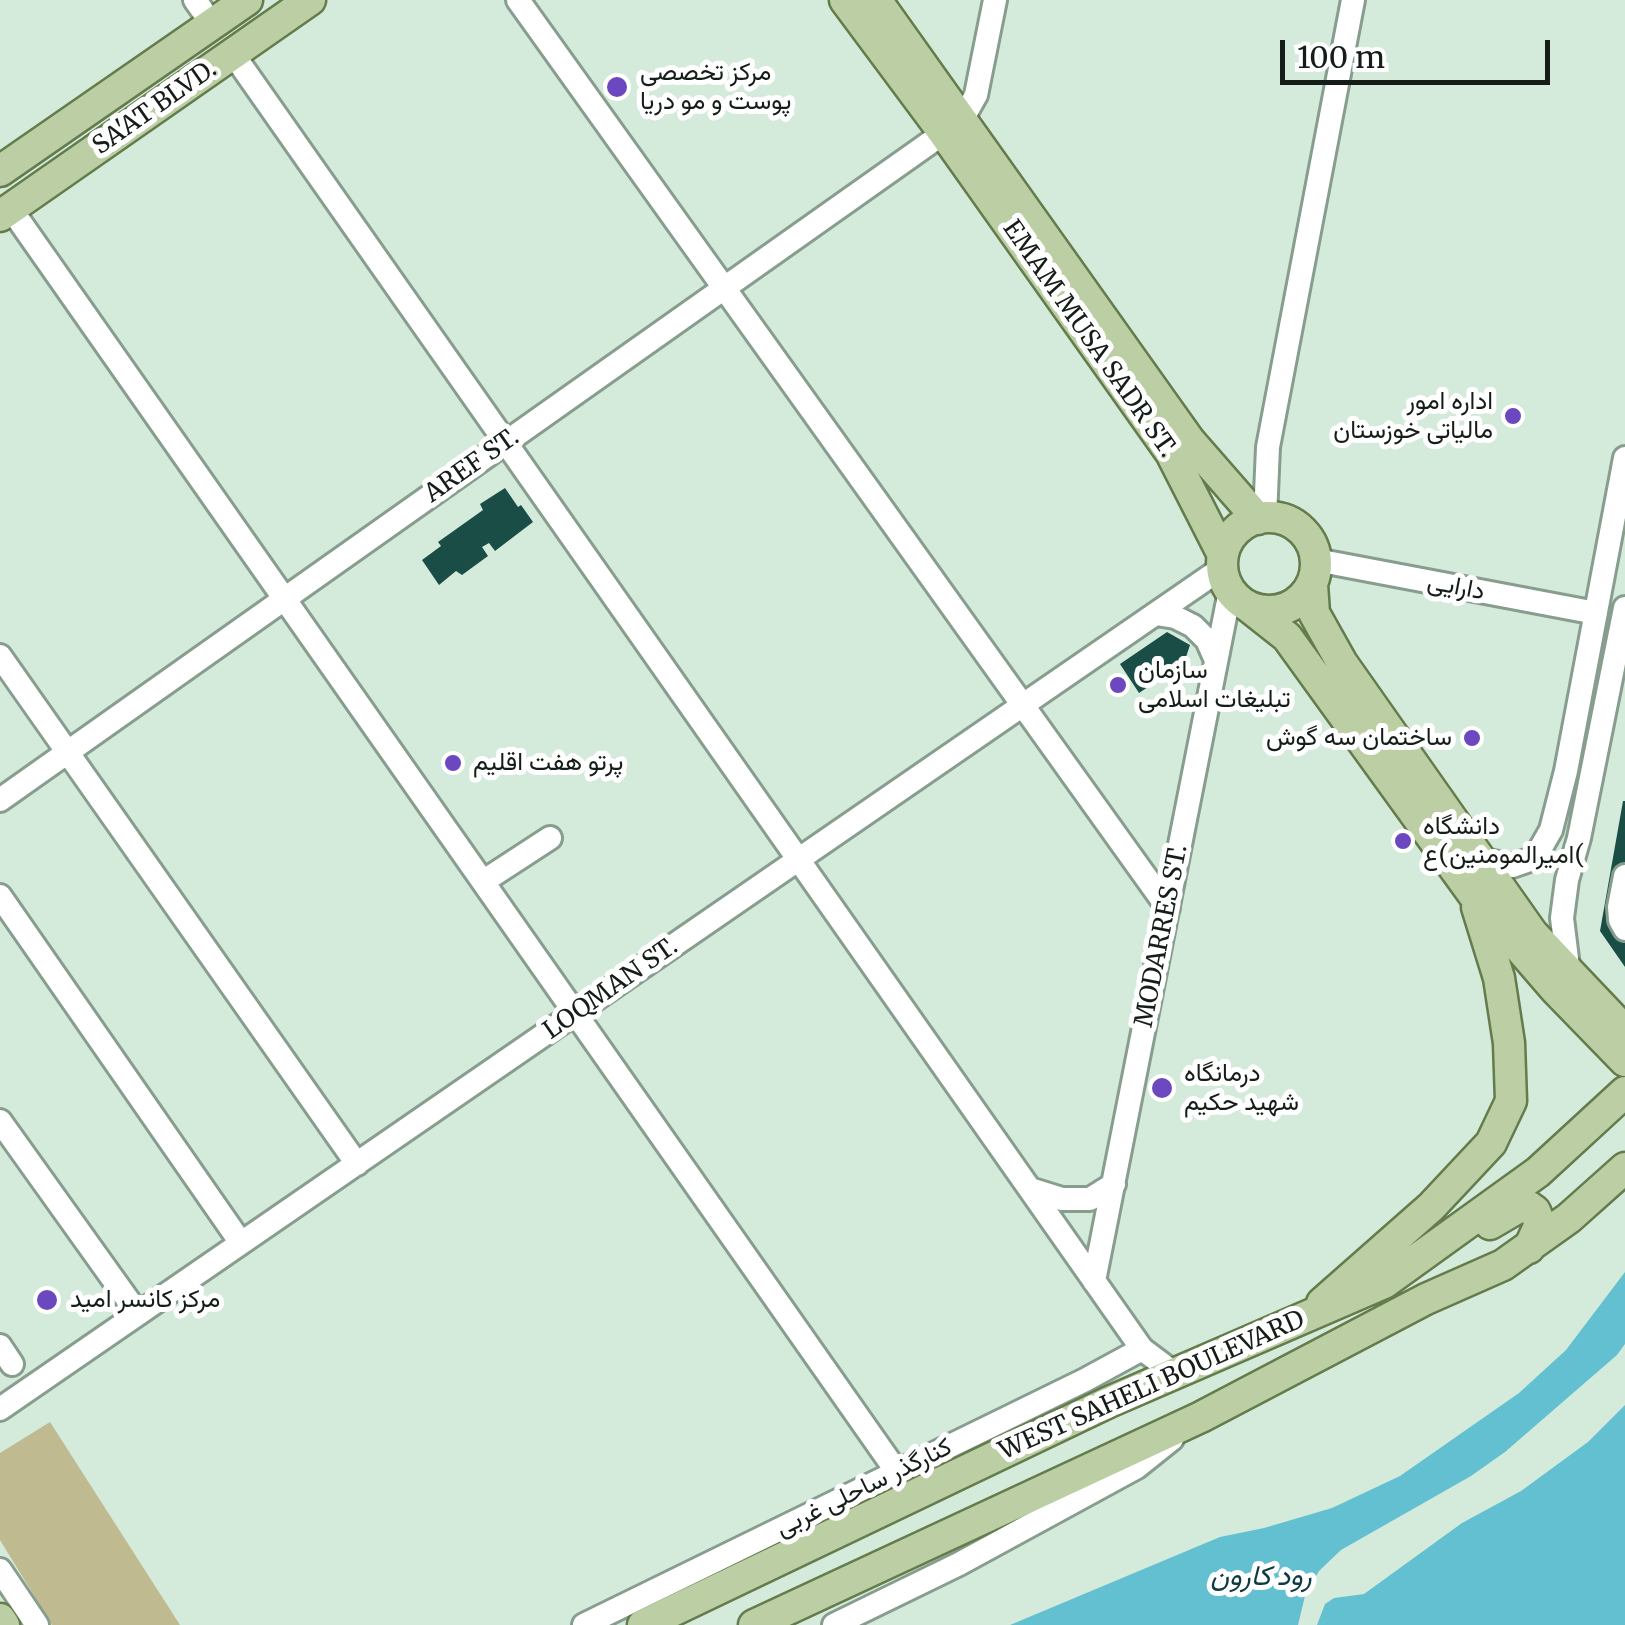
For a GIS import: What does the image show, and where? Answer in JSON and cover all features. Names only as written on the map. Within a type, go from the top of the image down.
[{"type":"main road","name":"SA'AT BLVD.","points":[[0,171],[204,12],[248,0]]},
{"type":"main road","name":"SA'AT BLVD.","points":[[5,213],[310,0]]},
{"type":"main road","points":[[845,0],[953,126]]},
{"type":"main road","points":[[876,0],[953,126]]},
{"type":"main road","name":"EMAM MUSA SADR ST.","points":[[953,126],[1189,440],[1262,518]]},
{"type":"main road","name":"EMAM MUSA SADR ST.","points":[[953,126],[1171,453],[1231,580],[1287,638],[1473,894],[1562,982]]},
{"type":"main road","points":[[1314,572],[1292,606],[1278,611],[1231,580],[1238,528],[1262,518],[1280,518],[1305,533],[1314,572],[1314,613],[1342,664],[1480,858],[1562,982],[1625,1060]]},
{"type":"main road","points":[[1310,1316],[1431,1207],[1491,1143],[1512,1100],[1499,978],[1473,894]]},
{"type":"main road","points":[[1562,982],[1625,1031]]},
{"type":"main road","name":"WEST SAHELI BOULEVARD","points":[[643,1625],[1174,1373],[1384,1283],[1538,1172],[1625,1092]]},
{"type":"main road","name":"WEST SAHELI BOULEVARD","points":[[754,1625],[1201,1417],[1426,1299],[1503,1265],[1569,1218],[1625,1168]]},
{"type":"main road","points":[[1429,1251],[1528,1206],[1535,1211],[1540,1224],[1528,1248]]},
{"type":"street","points":[[518,0],[1168,908]]},
{"type":"street","points":[[953,126],[976,95],[995,0]]},
{"type":"street","points":[[1262,518],[1268,447],[1354,0]]},
{"type":"street","points":[[232,54],[506,442],[549,524],[798,860],[1142,1349],[1174,1373]]},
{"type":"street","name":"AREF ST.","points":[[0,800],[953,126]]},
{"type":"street","points":[[5,213],[285,598],[897,1472]]},
{"type":"street","points":[[1579,838],[1566,846],[1558,844],[1552,838],[1552,830],[1625,458]]},
{"type":"street","name":"دارایی","points":[[1314,572],[1596,613]]},
{"type":"street","name":"LOQMAN ST.","points":[[0,1409],[1156,614],[1231,580]]},
{"type":"street","name":"MODARRES ST.","points":[[1094,1280],[1231,580]]},
{"type":"street","points":[[1156,614],[1176,616],[1193,626],[1207,640],[1216,658]]},
{"type":"street","points":[[1562,982],[1562,918],[1567,880],[1619,666],[1624,620]]},
{"type":"street","points":[[0,656],[356,1164]]},
{"type":"street","points":[[1480,858],[1512,866],[1534,858],[1552,830]]},
{"type":"street","points":[[484,882],[550,838]]},
{"type":"street","points":[[1625,876],[1619,907],[1625,928]]},
{"type":"street","points":[[0,896],[241,1243]]},
{"type":"street","points":[[0,1121],[138,1314]]},
{"type":"street","points":[[1030,1190],[1062,1199],[1090,1199],[1114,1184]]},
{"type":"street","name":"کنارگذر ساحلی غربی","points":[[584,1625],[1142,1349]]},
{"type":"street","points":[[834,1625],[959,1564],[1137,1467],[1201,1417]]},
{"type":"street","points":[[0,1570],[37,1625]]},
{"type":"shaded area","points":[[50,1422],[180,1625],[52,1625],[0,1540],[0,1453]]},
{"type":"water","name":"رود کارون","points":[[1625,1272],[1625,1344],[1617,1355],[1505,1452],[1471,1476],[1341,1550],[1319,1571],[1305,1596],[1298,1625],[1010,1625],[1220,1537],[1332,1508],[1400,1476],[1519,1393],[1566,1350]]},
{"type":"water","name":"رود کارون","points":[[1625,1405],[1625,1625],[1317,1625],[1325,1604],[1334,1598],[1364,1594],[1462,1523],[1521,1491],[1588,1442]]},
{"type":"building","points":[[505,488],[533,522],[495,551],[489,543],[482,547],[488,556],[462,575],[456,571],[439,585],[422,560],[441,546],[438,542],[483,510],[480,504]]},
{"type":"building","points":[[1167,632],[1190,645],[1184,663],[1139,693],[1120,664]]},
{"type":"building","points":[[1625,801],[1625,967],[1600,931]]},
{"type":"place","name":"مرکز تخصصی پوست و مو دریا","points":[[617,87]]},
{"type":"place","name":"اداره امور مالیاتی خوزستان","points":[[1513,416]]},
{"type":"place","name":"سازمان تبلیغات اسلامی","points":[[1118,685]]},
{"type":"place","name":"ساختمان سه گوش","points":[[1472,738]]},
{"type":"place","name":"پرتو هفت اقلیم","points":[[453,763]]},
{"type":"place","name":"دانشگاه امیرالمومنین)ع(","points":[[1403,841]]},
{"type":"place","name":"درمانگاه شهید حکیم","points":[[1162,1088]]},
{"type":"place","name":"مرکز کانسر امید","points":[[47,1300]]}]
